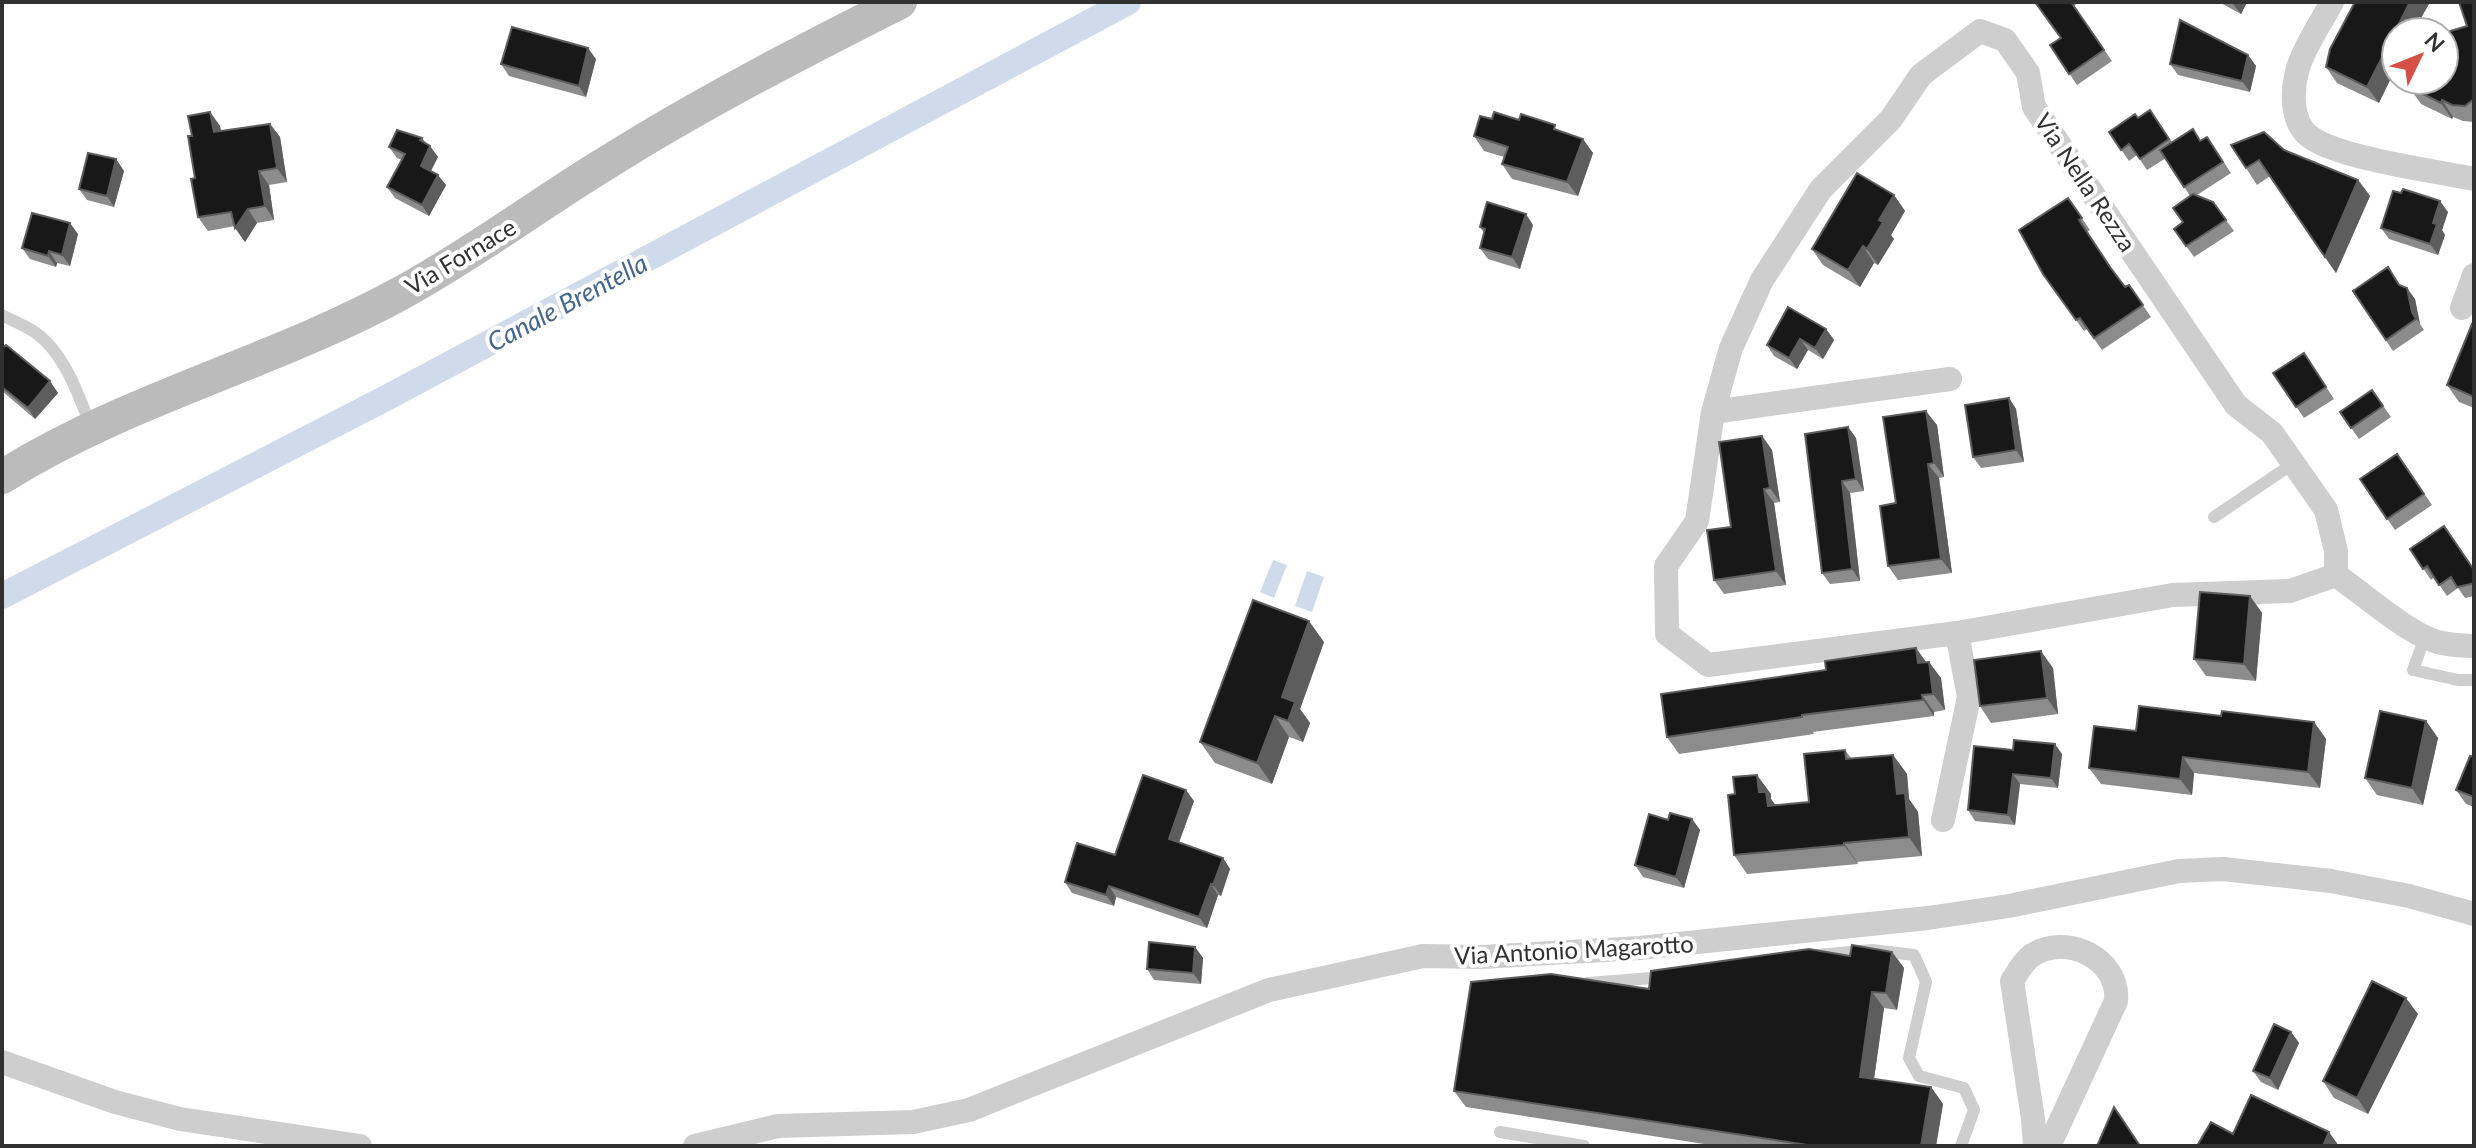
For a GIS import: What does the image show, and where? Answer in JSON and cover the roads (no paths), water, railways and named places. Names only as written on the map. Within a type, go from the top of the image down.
[{"type":"street","name":"Via Fornace","points":[[2,477],[91,427],[331,327],[404,291],[608,162],[740,86],[900,2]]},
{"type":"street","points":[[2332,2],[2299,66],[2293,95],[2299,125],[2308,136],[2332,150],[2474,179]]},
{"type":"street","name":"Via Nella Rezza","points":[[1980,31],[2005,40],[2028,73],[2034,107],[2236,405],[2272,433],[2326,510],[2336,551],[2336,575],[2290,591],[2173,595],[1957,633],[1708,665],[1667,634],[1666,566],[1697,521],[1713,412],[1731,348],[1762,280],[1821,189],[1891,119],[1921,75],[1980,31]]},
{"type":"street","points":[[2462,308],[2474,275]]},
{"type":"street","points":[[1713,412],[1950,379]]},
{"type":"street","points":[[2336,575],[2409,629],[2442,643],[2474,646]]},
{"type":"street","points":[[1943,820],[1969,697],[1957,633]]},
{"type":"street","name":"Via Antonio Magarotto","points":[[695,1146],[778,1126],[913,1122],[969,1110],[1269,990],[1423,956],[1481,957],[1640,948],[1928,918],[2009,906],[2179,871],[2223,869],[2331,881],[2409,896],[2474,914]]},
{"type":"street","points":[[2035,1146],[2012,981],[2033,955],[2049,948],[2078,948],[2109,969],[2117,986],[2116,1001],[2049,1146]]},
{"type":"street","points":[[2,1062],[115,1102],[180,1119],[360,1146]]},
{"type":"lane","points":[[2,315],[38,334],[54,352],[69,374],[91,427]]},
{"type":"lane","points":[[2214,517],[2294,463]]},
{"type":"lane","points":[[2425,637],[2413,670],[2458,680],[2474,680]]},
{"type":"lane","points":[[1797,958],[1872,950],[1914,955],[1926,982],[1909,1058],[1919,1076],[1964,1088],[1974,1110],[1961,1146]]},
{"type":"lane","points":[[1578,983],[1679,975]]},
{"type":"lane","points":[[1500,1132],[1584,1146]]},
{"type":"water","points":[[1273,560],[1287,565],[1274,598],[1260,592]]},
{"type":"water","points":[[1307,571],[1324,577],[1312,612],[1295,606]]},
{"type":"waterway","name":"Canale Brentella","points":[[2,596],[388,397],[1128,2]]}]
